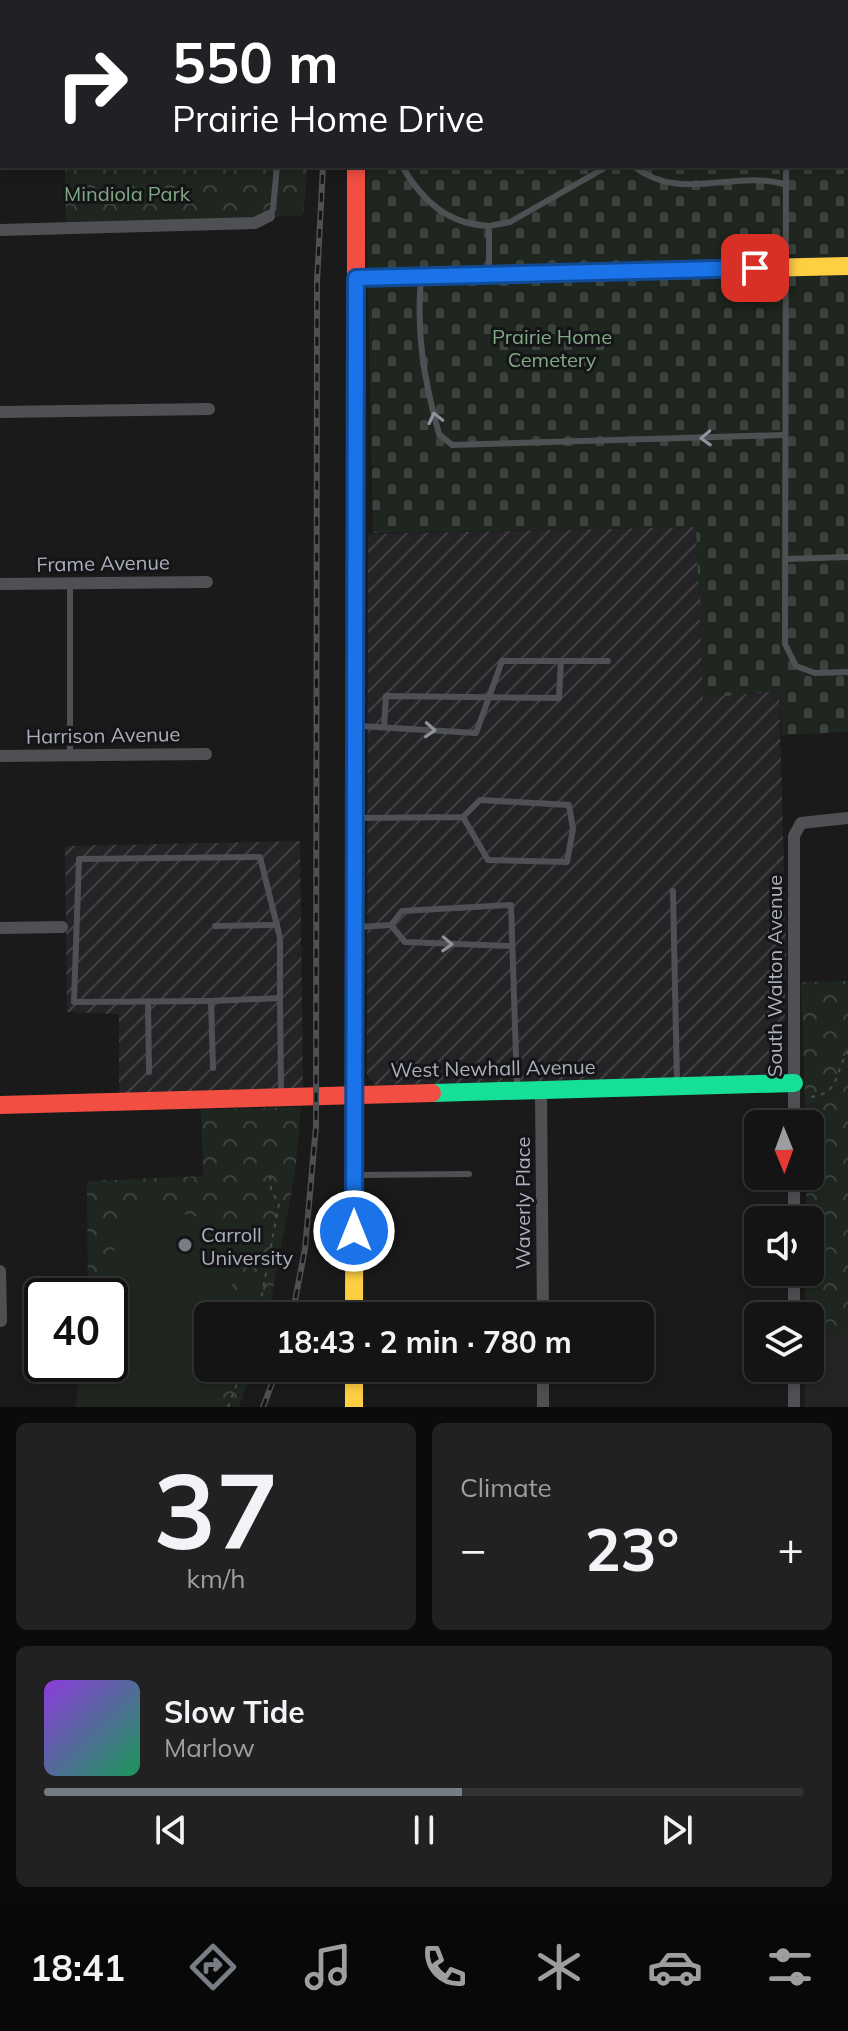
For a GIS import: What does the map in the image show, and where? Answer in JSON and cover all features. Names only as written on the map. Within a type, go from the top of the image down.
[{"type":"street","points":[[354,1302],[356,168]]},
{"type":"street","points":[[0,230],[255,223],[269,216]]},
{"type":"street","points":[[356,278],[848,266]]},
{"type":"street","points":[[0,412],[209,409]]},
{"type":"street","name":"Frame Avenue","points":[[0,584],[207,582]]},
{"type":"street","name":"Harrison Avenue","points":[[0,756],[206,754]]},
{"type":"street","name":"South Walton Avenue","points":[[794,1110],[796,829],[808,820],[848,818]]},
{"type":"street","points":[[0,928],[62,927]]},
{"type":"street","name":"West Newhall Avenue","points":[[0,1105],[281,1098],[355,1092],[794,1083]]},
{"type":"street","name":"Waverly Place","points":[[541,1090],[543,1302]]},
{"type":"street","points":[[0,1271],[1,1322]]},
{"type":"street","points":[[354,1382],[354,1407]]},
{"type":"street","points":[[543,1382],[543,1407]]},
{"type":"street","points":[[794,1382],[794,1407]]},
{"type":"lane","points":[[269,216],[273,209],[277,168]]},
{"type":"lane","points":[[404,168],[434,207],[464,225],[489,226],[510,222],[604,168]]},
{"type":"lane","points":[[636,168],[645,175],[680,185],[710,186],[761,178],[784,184]]},
{"type":"lane","points":[[786,168],[785,644],[796,666],[815,673],[848,672]]},
{"type":"lane","points":[[489,226],[489,275]]},
{"type":"lane","points":[[421,277],[417,331],[421,359],[430,385],[439,434],[452,445],[784,435]]},
{"type":"lane","points":[[787,559],[848,557]]},
{"type":"lane","points":[[70,583],[70,755]]},
{"type":"lane","points":[[355,726],[476,733],[502,661],[608,661]]},
{"type":"lane","points":[[384,727],[386,696],[559,698],[561,661]]},
{"type":"lane","points":[[355,818],[463,817],[480,800],[569,805],[573,829],[567,862],[488,860],[463,817]]},
{"type":"lane","points":[[280,998],[74,1002],[79,859],[260,857],[277,925],[280,998],[281,1098]]},
{"type":"lane","points":[[673,891],[677,1086]]},
{"type":"lane","points":[[355,928],[391,925],[402,911],[511,905],[517,1090]]},
{"type":"lane","points":[[215,926],[277,925]]},
{"type":"lane","points":[[391,925],[405,942],[512,946]]},
{"type":"lane","points":[[148,1001],[149,1072]]},
{"type":"lane","points":[[211,1001],[213,1068]]},
{"type":"lane","points":[[355,1175],[469,1174]]},
{"type":"path","points":[[811,1097],[830,1092],[835,1086],[848,1052]]},
{"type":"path","points":[[261,1302],[279,1204],[271,1190],[270,1172]]},
{"type":"path","points":[[228,1407],[238,1382]]},
{"type":"shaded area","points":[[696,527],[703,698],[779,691],[786,943],[784,1073],[780,1076],[375,1085],[367,1075],[368,534]]},
{"type":"shaded area","points":[[300,841],[303,1090],[119,1096],[119,1014],[67,1012],[65,846]]},
{"type":"shaded area","points":[[848,1334],[848,1407],[805,1407],[805,1382],[824,1382],[824,1335]]},
{"type":"green space","name":"Mindiola Park","points":[[65,168],[308,168],[303,216],[66,222]]},
{"type":"green space","name":"Prairie Home Cemetery","points":[[367,168],[848,168],[848,732],[782,735],[779,691],[703,698],[696,527],[373,533]]},
{"type":"green space","points":[[848,981],[848,1334],[824,1335],[824,1302],[805,1302],[805,1286],[824,1286],[824,1206],[806,1206],[807,1190],[824,1190],[824,1110],[806,1110],[801,982]]},
{"type":"green space","name":"Carroll University","points":[[301,1107],[295,1173],[271,1302],[194,1302],[194,1382],[248,1382],[239,1407],[76,1407],[79,1382],[128,1382],[128,1278],[88,1278],[87,1181],[203,1176],[201,1110]]},
{"type":"green space","points":[[124,1201],[244,1227],[229,1302],[194,1302],[194,1382],[212,1382],[207,1407],[126,1407],[84,1398],[87,1382],[128,1382],[128,1278],[109,1278]]},
{"type":"railway","points":[[295,1302],[305,1249],[316,1126],[317,282],[323,168]]},
{"type":"railway","points":[[263,1407],[273,1382]]},
{"type":"traffic: fast","points":[[355,988],[356,438]]},
{"type":"traffic: fast","points":[[432,1093],[794,1083]]},
{"type":"traffic: slow","points":[[356,278],[848,266]]},
{"type":"traffic: slow","points":[[354,1302],[355,988]]},
{"type":"traffic: slow","points":[[354,1382],[354,1407]]},
{"type":"traffic: jam","points":[[356,168],[356,438]]},
{"type":"traffic: jam","points":[[0,1105],[432,1093]]},
{"type":"place","name":"Carroll University","points":[[185,1245]]},
{"type":"route","points":[[354,1231],[356,278],[755,268]]}]
